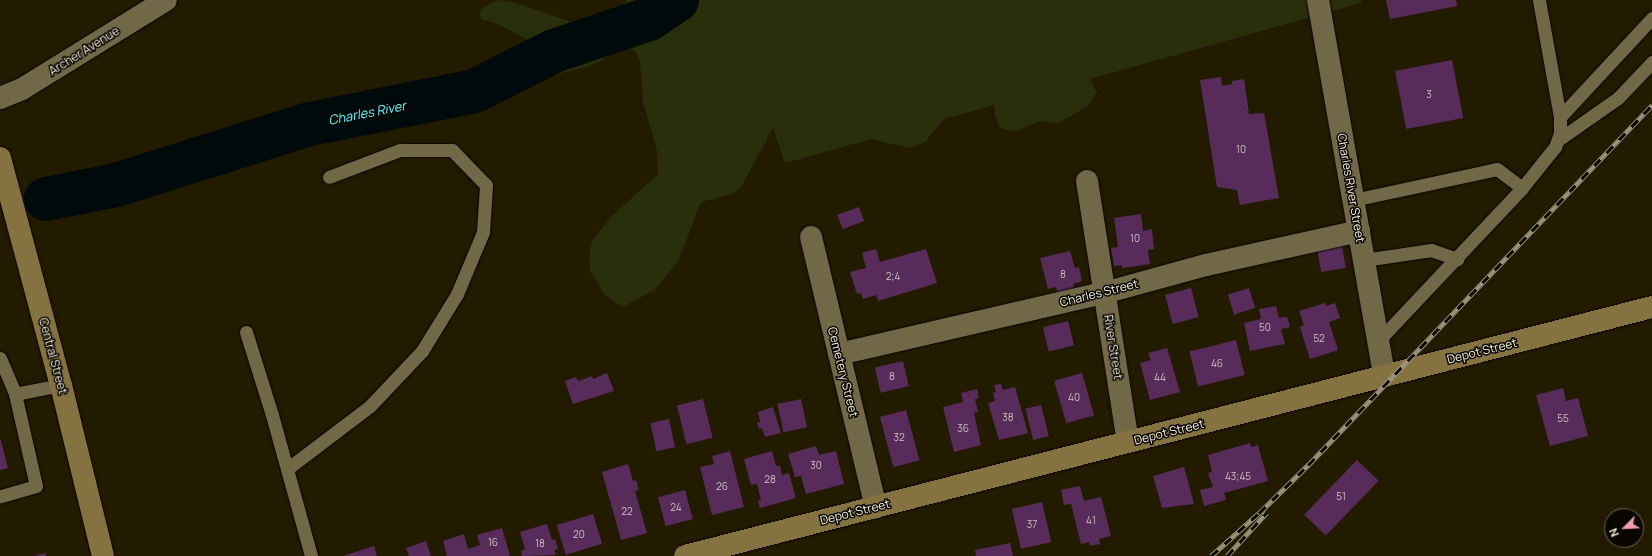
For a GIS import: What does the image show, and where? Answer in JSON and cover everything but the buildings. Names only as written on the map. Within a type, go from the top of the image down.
[{"type":"main road","name":"Central Street","points":[[0,158],[61,385],[103,556]]},
{"type":"main road","name":"Depot Street","points":[[685,556],[1652,308]]},
{"type":"street","name":"Archer Avenue","points":[[0,98],[22,89],[166,0]]},
{"type":"street","name":"Charles River Street","points":[[1318,0],[1384,376]]},
{"type":"street","name":"River Street","points":[[1087,181],[1128,442]]},
{"type":"street","name":"Charles Street","points":[[839,354],[1104,293],[1206,265],[1359,231]]},
{"type":"street","name":"Cemetery Street","points":[[811,238],[876,507]]},
{"type":"lane","points":[[1378,341],[1457,259],[1522,188],[1551,153],[1558,140],[1560,117],[1539,0]]},
{"type":"lane","points":[[1560,117],[1652,18]]},
{"type":"lane","points":[[1558,140],[1618,98],[1652,62]]},
{"type":"lane","points":[[287,469],[370,406],[422,351],[457,294],[483,232],[486,185],[452,150],[400,150],[329,177]]},
{"type":"lane","points":[[1354,200],[1497,169],[1522,188]]},
{"type":"lane","points":[[1364,260],[1431,250],[1457,259]]},
{"type":"lane","points":[[246,332],[272,415],[311,556]]},
{"type":"lane","points":[[0,358],[15,394],[36,486],[0,496]]},
{"type":"lane","points":[[15,394],[61,385]]},
{"type":"green space","points":[[498,0],[512,2],[579,25],[606,20],[616,13],[627,0],[1361,0],[1361,3],[1090,79],[1097,92],[1089,105],[1059,123],[1040,121],[1014,132],[1000,128],[995,116],[994,105],[944,119],[925,142],[910,148],[871,139],[785,163],[773,128],[741,187],[731,194],[701,202],[678,262],[654,290],[625,306],[615,303],[604,294],[590,270],[589,257],[592,241],[611,217],[658,174],[657,150],[643,102],[640,61],[636,52],[628,48],[617,51],[593,65],[554,75],[546,72],[526,39],[496,23],[484,20],[479,15],[481,9]]},
{"type":"waterway","name":"Charles River","points":[[46,199],[116,185],[310,124],[475,91],[554,51],[649,19],[677,0]]},
{"type":"railway","points":[[1211,556],[1259,513],[1308,465],[1652,105]]},
{"type":"railway","points":[[1227,556],[1267,512]]}]
